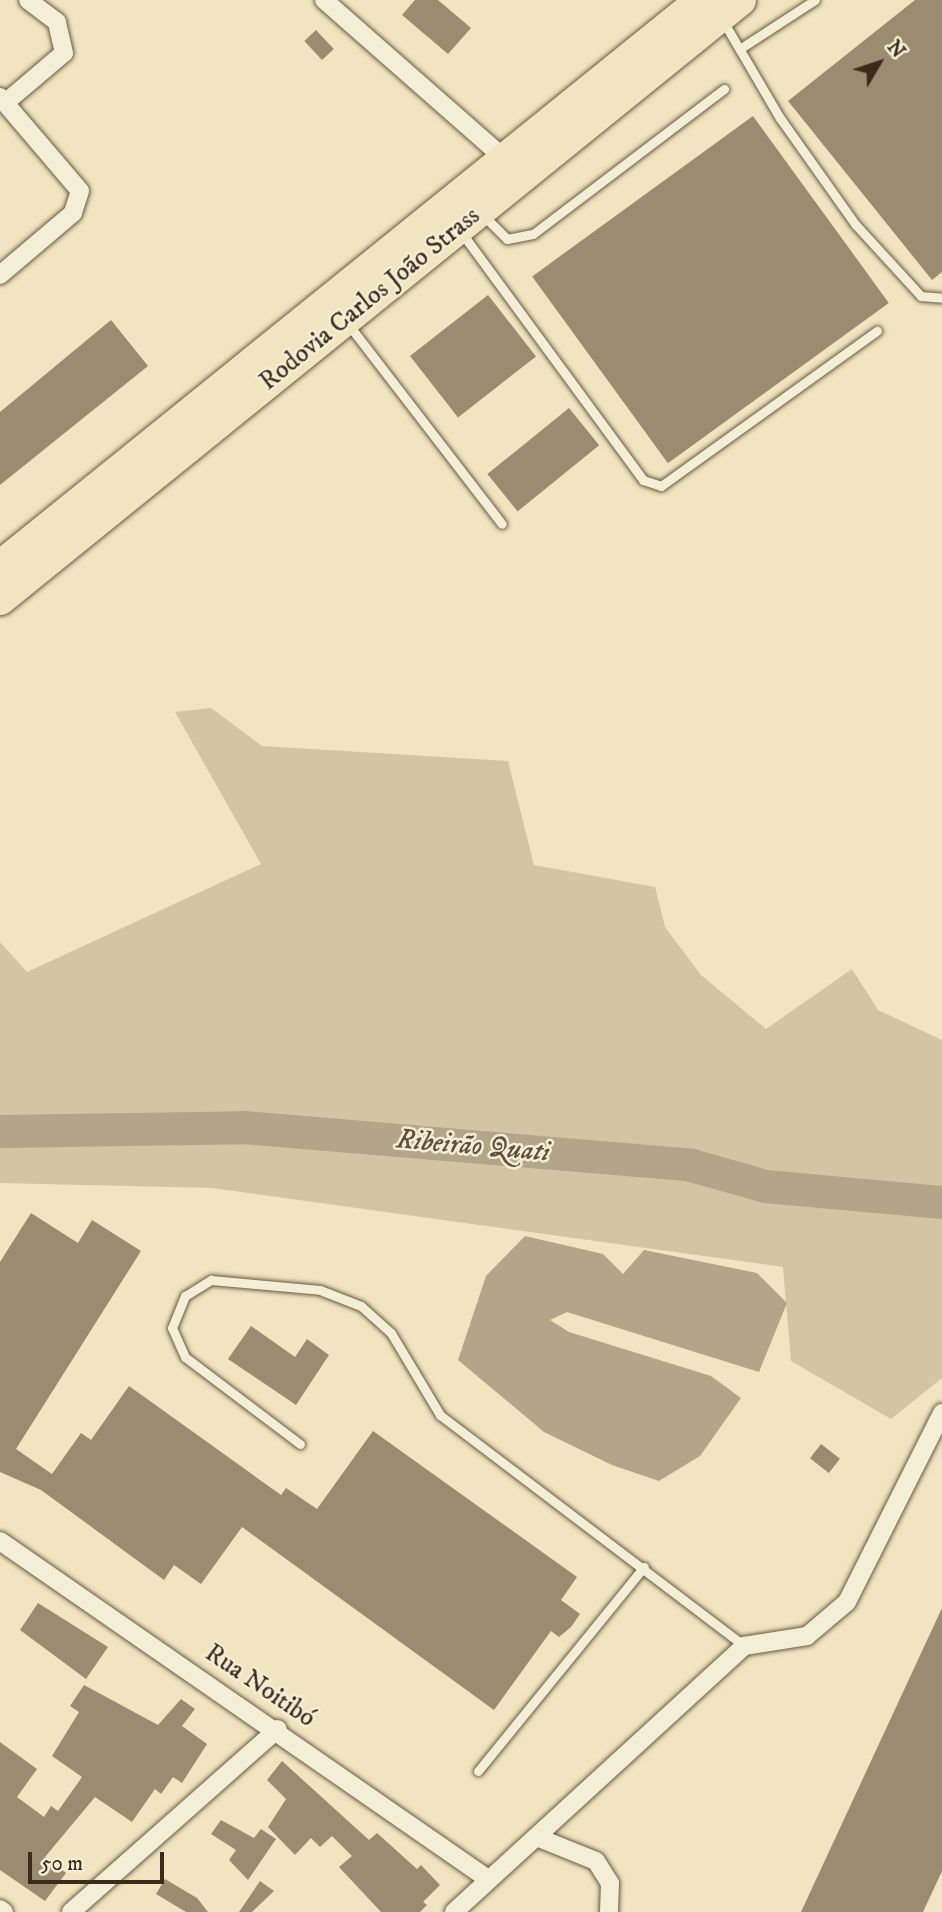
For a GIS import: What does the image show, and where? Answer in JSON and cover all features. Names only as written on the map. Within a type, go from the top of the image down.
[{"type":"highway","name":"Rodovia Carlos João Strass","points":[[0,567],[505,159],[721,6]]},
{"type":"highway","name":"Rodovia Carlos João Strass","points":[[0,599],[469,219],[721,6]]},
{"type":"street","points":[[0,275],[73,214],[80,191],[2,100],[64,53],[57,22],[28,0]]},
{"type":"street","points":[[324,0],[505,159]]},
{"type":"street","points":[[454,1912],[488,1879],[539,1838],[744,1646],[807,1636],[847,1602],[942,1413]]},
{"type":"street","name":"Rua Noitibó","points":[[0,1541],[278,1730],[488,1879]]},
{"type":"street","points":[[71,1912],[278,1730]]},
{"type":"street","points":[[539,1838],[596,1861],[610,1883],[609,1912]]},
{"type":"lane","points":[[741,48],[815,0]]},
{"type":"lane","points":[[721,6],[780,117],[855,224],[921,296],[942,298]]},
{"type":"lane","points":[[469,219],[516,242],[724,89]]},
{"type":"lane","points":[[469,219],[643,480],[661,486],[877,331]]},
{"type":"lane","points":[[345,320],[502,524]]},
{"type":"lane","points":[[300,1444],[185,1357],[172,1328],[185,1296],[211,1280],[320,1290],[361,1306],[391,1333],[440,1415],[645,1567],[744,1646]]},
{"type":"lane","points":[[478,1771],[645,1567]]},
{"type":"shaded area","points":[[211,708],[262,746],[508,761],[534,865],[655,887],[665,927],[701,975],[766,1029],[852,969],[878,1010],[942,1040],[942,1378],[891,1419],[791,1361],[783,1267],[212,1188],[0,1183],[0,942],[27,972],[261,864],[175,712]]},
{"type":"shaded area","points":[[525,1236],[603,1254],[623,1274],[644,1250],[757,1273],[787,1303],[759,1372],[567,1312],[550,1320],[569,1332],[711,1376],[741,1398],[700,1456],[659,1481],[612,1465],[544,1432],[458,1360],[486,1276]]},
{"type":"building","points":[[415,0],[438,0],[471,28],[448,54],[402,15]]},
{"type":"building","points":[[915,0],[942,0],[942,272],[932,280],[788,101]]},
{"type":"building","points":[[316,30],[334,49],[322,60],[304,41]]},
{"type":"building","points":[[753,116],[889,303],[668,463],[532,276]]},
{"type":"building","points":[[488,295],[536,356],[458,417],[410,356]]},
{"type":"building","points":[[111,320],[148,366],[0,485],[0,412]]},
{"type":"building","points":[[569,408],[599,445],[518,511],[487,474]]},
{"type":"building","points":[[31,1213],[78,1243],[92,1220],[141,1251],[16,1449],[52,1474],[81,1433],[91,1440],[129,1386],[281,1495],[286,1488],[317,1509],[373,1431],[577,1577],[561,1600],[580,1614],[571,1627],[559,1637],[551,1631],[494,1710],[242,1527],[201,1584],[174,1565],[164,1580],[41,1490],[0,1472],[0,1262]]},
{"type":"building","points":[[251,1326],[295,1357],[307,1339],[329,1355],[296,1405],[228,1359]]},
{"type":"building","points":[[821,1444],[840,1459],[829,1473],[810,1458]]},
{"type":"building","points":[[38,1603],[108,1647],[86,1679],[20,1630]]},
{"type":"building","points":[[942,1608],[942,1871],[923,1912],[801,1912]]},
{"type":"building","points":[[84,1685],[158,1725],[181,1699],[195,1709],[182,1726],[207,1744],[182,1783],[173,1777],[161,1794],[155,1789],[132,1822],[95,1797],[45,1857],[66,1873],[45,1901],[0,1870],[0,1742],[37,1769],[17,1797],[44,1817],[51,1806],[58,1811],[82,1777],[52,1756],[79,1712],[70,1706]]},
{"type":"building","points":[[282,1761],[369,1840],[377,1833],[417,1869],[421,1865],[440,1885],[423,1902],[427,1905],[420,1912],[381,1912],[339,1867],[352,1856],[332,1836],[320,1847],[311,1838],[295,1855],[268,1827],[286,1799],[267,1780]]},
{"type":"building","points":[[221,1820],[254,1838],[261,1829],[276,1839],[248,1880],[229,1860],[236,1850],[211,1834]]},
{"type":"building","points":[[165,1879],[197,1898],[208,1912],[186,1912],[156,1894]]},
{"type":"building","points":[[260,1881],[274,1891],[252,1912],[239,1912]]},
{"type":"waterway","name":"Ribeirão Quati","points":[[0,1131],[243,1127],[691,1165],[765,1186],[942,1202]]}]
